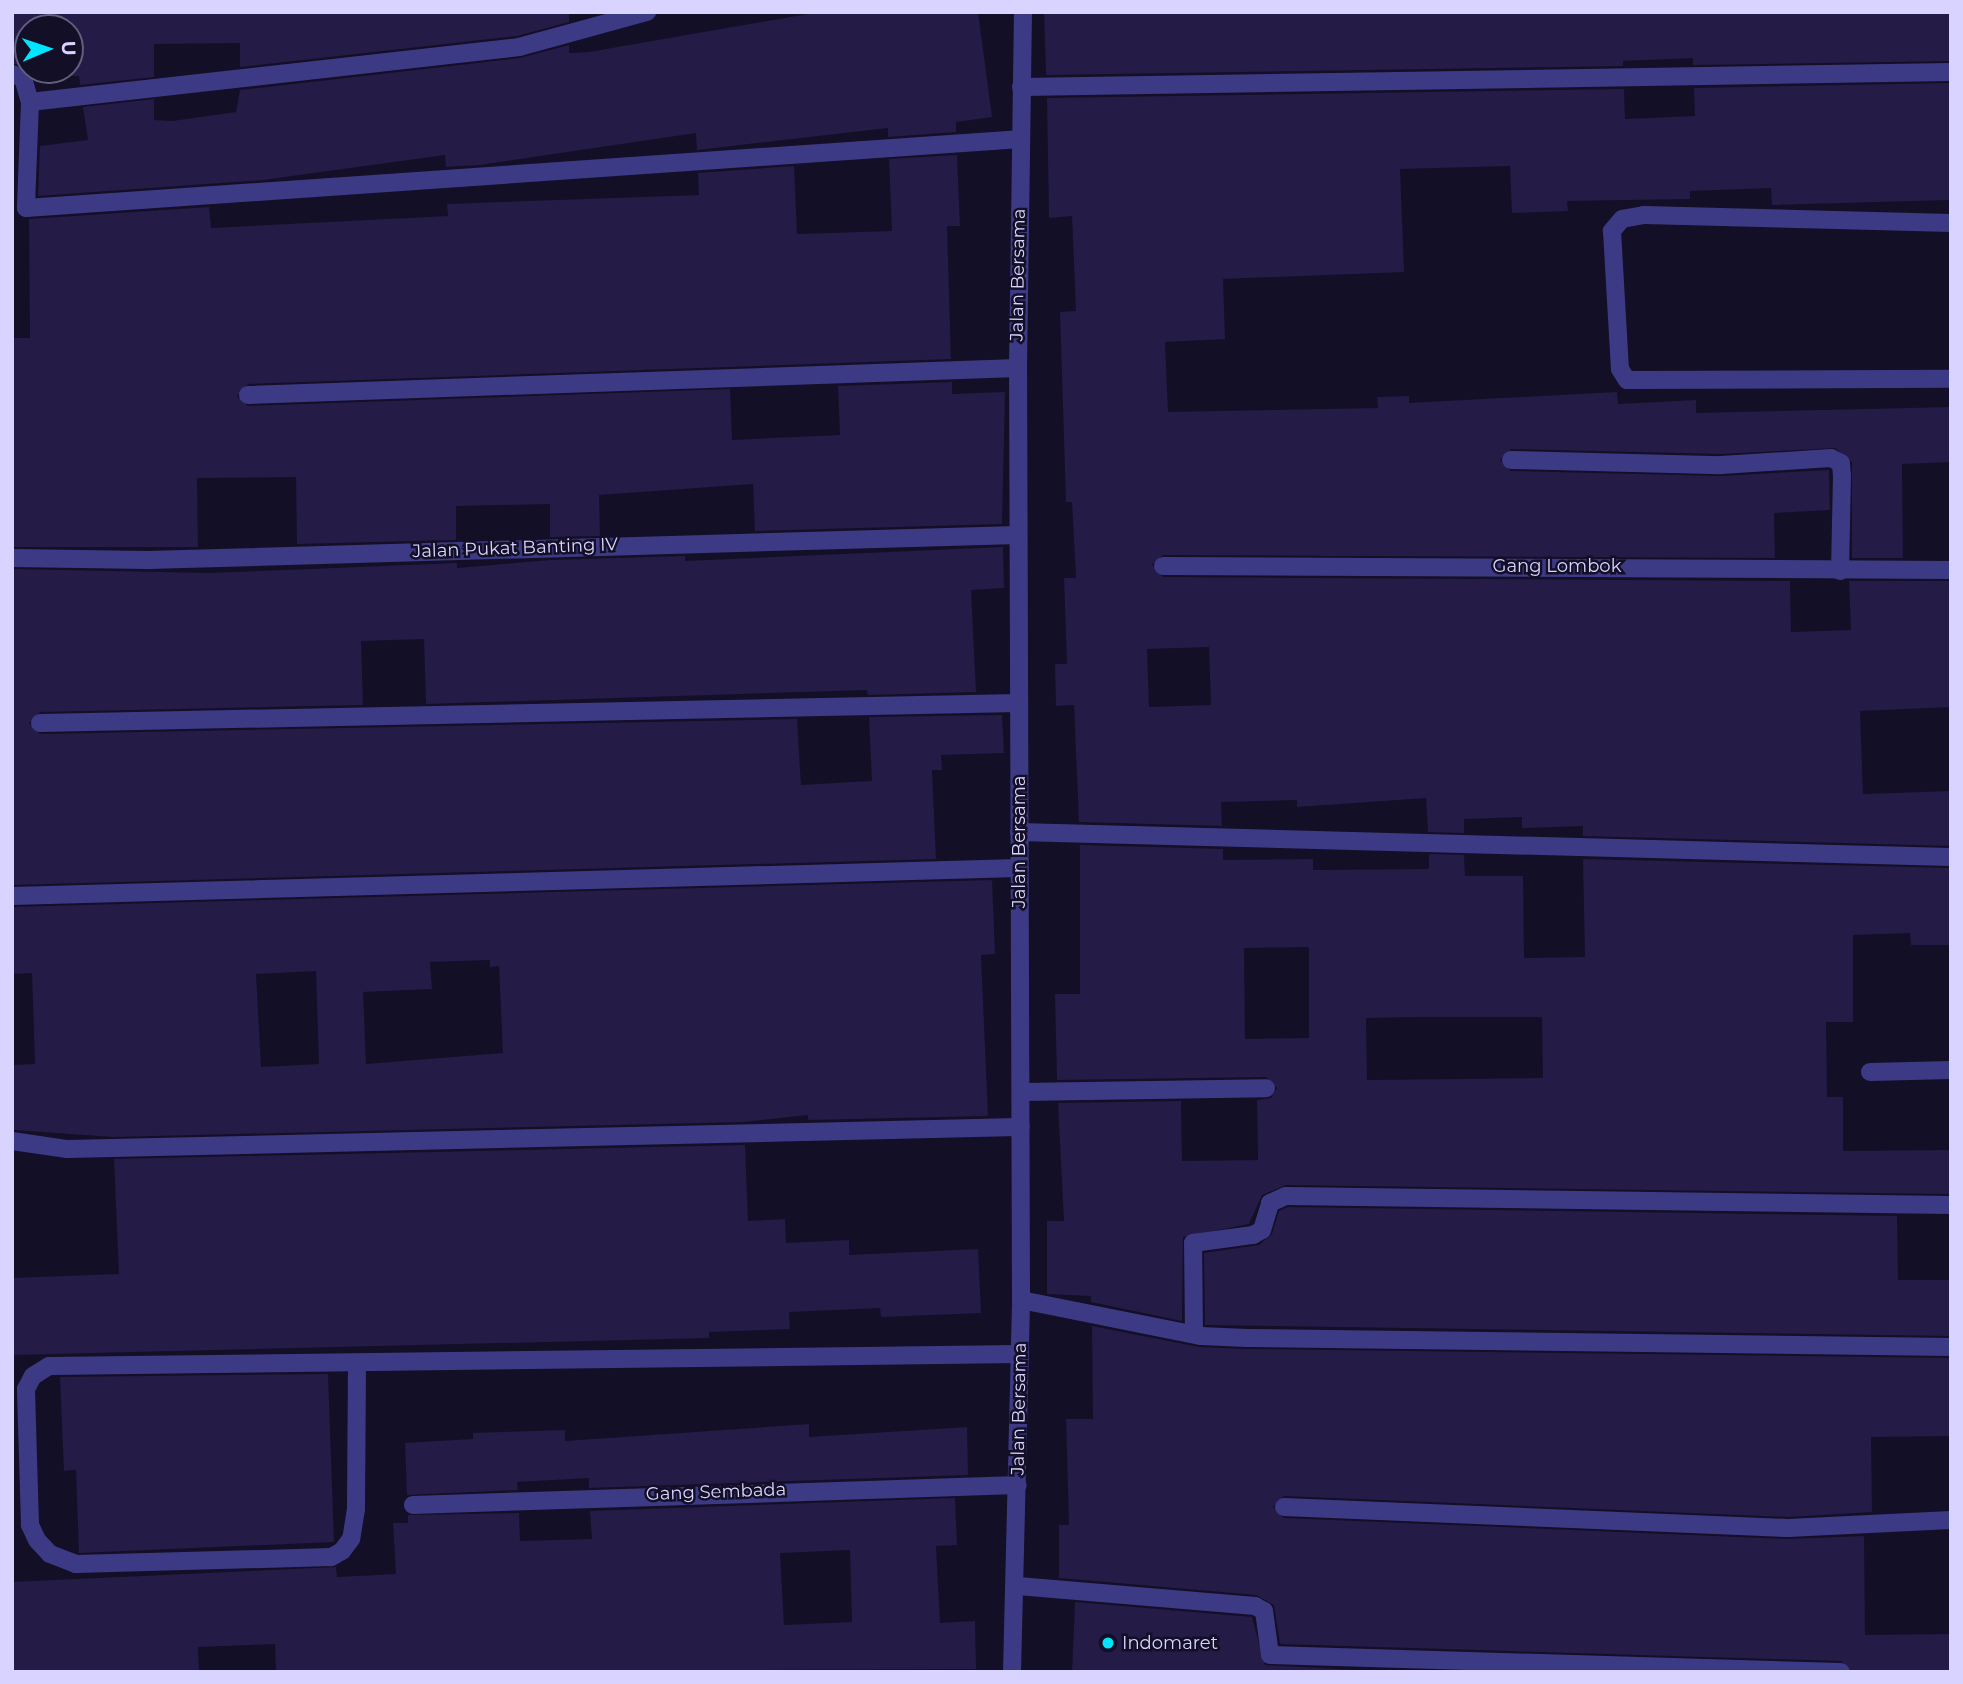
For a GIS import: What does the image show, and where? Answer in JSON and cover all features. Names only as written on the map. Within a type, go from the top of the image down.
[{"type":"street","points":[[30,102],[519,47],[647,12]]},
{"type":"street","name":"Jalan Bersama","points":[[1012,1672],[1018,1586],[1021,1300],[1018,368],[1023,12]]},
{"type":"street","points":[[1021,87],[1951,72]]},
{"type":"street","points":[[12,74],[23,78],[30,102],[19,208],[1020,139]]},
{"type":"street","points":[[1951,223],[1644,215],[1622,219],[1612,231],[1620,369],[1627,380],[1951,379]]},
{"type":"street","points":[[248,395],[1018,368]]},
{"type":"street","points":[[1511,460],[1720,465],[1831,458],[1841,463],[1840,571]]},
{"type":"street","name":"Jalan Pukat Banting IV","points":[[12,558],[148,560],[1018,535]]},
{"type":"street","name":"Gang Lombok","points":[[1163,566],[1951,570]]},
{"type":"street","points":[[40,723],[1018,702]]},
{"type":"street","points":[[1019,832],[1951,857]]},
{"type":"street","points":[[12,896],[1020,868]]},
{"type":"street","points":[[1870,1072],[1951,1070]]},
{"type":"street","points":[[1021,1092],[1266,1088]]},
{"type":"street","points":[[12,1141],[67,1149],[1021,1127]]},
{"type":"street","points":[[1194,1334],[1194,1243],[1253,1235],[1262,1230],[1270,1203],[1286,1196],[1951,1205]]},
{"type":"street","points":[[1021,1300],[1194,1334],[1951,1347]]},
{"type":"street","points":[[357,1363],[356,1509],[351,1539],[342,1551],[331,1557],[76,1564],[50,1554],[37,1540],[30,1525],[26,1389],[40,1370],[357,1363],[1020,1354]]},
{"type":"street","name":"Gang Sembada","points":[[413,1505],[1018,1485]]},
{"type":"street","points":[[1284,1507],[1788,1528],[1951,1520]]},
{"type":"street","points":[[1018,1586],[1255,1606],[1264,1611],[1270,1655],[1841,1672]]},
{"type":"building","points":[[12,12],[569,12],[569,22],[517,36],[240,67],[240,43],[154,44],[154,77],[80,85],[84,84],[84,14],[14,14],[12,63]]},
{"type":"building","points":[[819,12],[978,12],[992,117],[956,122],[956,132],[888,137],[888,128],[697,150],[696,133],[479,165],[446,167],[445,155],[263,180],[38,196],[40,146],[88,140],[83,107],[154,99],[154,120],[172,121],[236,112],[240,90],[520,58],[569,45],[569,53],[589,52]]},
{"type":"building","points":[[1044,12],[1951,12],[1951,61],[1693,65],[1693,58],[1623,61],[1623,66],[1046,75]]},
{"type":"building","points":[[1951,83],[1951,200],[1772,205],[1771,188],[1690,191],[1690,199],[1567,201],[1568,211],[1512,213],[1510,166],[1400,169],[1404,272],[1223,279],[1225,339],[1165,342],[1168,412],[1378,408],[1377,397],[1409,396],[1409,403],[1617,392],[1618,404],[1696,400],[1696,413],[1951,407],[1951,462],[1902,464],[1903,558],[1852,558],[1852,462],[1835,448],[1721,454],[1511,449],[1500,460],[1511,471],[1721,476],[1829,470],[1830,510],[1774,513],[1775,558],[1163,555],[1152,565],[1163,577],[1790,581],[1791,632],[1851,630],[1849,581],[1951,581],[1951,707],[1860,711],[1863,794],[1951,791],[1951,846],[1583,836],[1583,826],[1522,828],[1522,817],[1464,819],[1464,833],[1428,832],[1426,798],[1297,807],[1297,800],[1221,802],[1222,826],[1079,822],[1074,705],[1056,706],[1055,664],[1067,664],[1064,578],[1076,578],[1072,502],[1066,502],[1060,312],[1076,311],[1072,216],[1049,218],[1047,98],[1624,89],[1625,119],[1695,116],[1694,88]],"holes":[[[1209,647],[1211,705],[1149,707],[1147,649]]]},
{"type":"building","points":[[957,155],[960,226],[947,226],[951,359],[248,384],[237,396],[248,406],[730,389],[732,440],[840,435],[838,386],[952,382],[952,394],[1005,392],[1002,524],[755,531],[753,484],[599,495],[600,536],[550,537],[550,504],[456,506],[456,540],[297,544],[296,477],[197,478],[198,547],[12,547],[12,338],[30,338],[29,219],[209,207],[211,228],[448,216],[447,204],[699,195],[698,173],[794,166],[797,234],[892,231],[889,159]]},
{"type":"building","points":[[1003,547],[1004,588],[971,590],[976,692],[868,695],[867,690],[426,704],[424,639],[361,641],[363,705],[40,712],[29,723],[40,734],[797,719],[801,785],[872,781],[869,717],[1002,715],[1004,753],[941,755],[942,770],[932,770],[936,859],[12,885],[12,569],[210,573],[457,563],[457,568],[550,560],[685,556],[685,561]]},
{"type":"building","points":[[1080,845],[1223,849],[1223,860],[1313,859],[1313,870],[1429,869],[1429,854],[1464,855],[1465,876],[1523,876],[1524,958],[1585,957],[1583,859],[1951,868],[1951,945],[1911,945],[1910,933],[1853,935],[1853,1022],[1826,1022],[1827,1097],[1843,1097],[1843,1151],[1951,1150],[1951,1194],[1286,1185],[1262,1195],[1249,1224],[1183,1237],[1182,1321],[1091,1302],[1091,1296],[1047,1294],[1047,1221],[1064,1221],[1058,1103],[1181,1101],[1182,1161],[1258,1160],[1257,1100],[1271,1098],[1277,1088],[1266,1077],[1057,1080],[1055,994],[1080,994]],"holes":[[[1309,947],[1309,1038],[1245,1039],[1244,948]],[[1542,1017],[1543,1078],[1367,1080],[1366,1018]]]},
{"type":"building","points":[[992,880],[995,954],[981,955],[988,1116],[808,1120],[808,1115],[744,1122],[113,1137],[14,1130],[12,1065],[35,1064],[32,973],[12,974],[12,907]],"holes":[[[490,960],[490,967],[499,966],[503,1053],[366,1064],[363,992],[432,989],[430,962]],[[316,971],[319,1064],[261,1067],[256,974]]]},
{"type":"building","points":[[745,1145],[748,1221],[785,1219],[786,1243],[849,1240],[849,1255],[978,1249],[981,1313],[881,1317],[880,1308],[789,1312],[790,1329],[709,1332],[709,1338],[12,1355],[12,1278],[119,1274],[114,1159]]},
{"type":"building","points":[[1288,1207],[1897,1216],[1898,1280],[1951,1280],[1951,1336],[1205,1325],[1204,1253],[1259,1245],[1272,1234],[1279,1211]]},
{"type":"building","points":[[1092,1326],[1199,1347],[1245,1349],[1951,1358],[1951,1436],[1871,1437],[1872,1512],[1788,1517],[1284,1496],[1273,1507],[1284,1518],[1788,1539],[1864,1536],[1865,1635],[1951,1634],[1951,1672],[1852,1672],[1841,1661],[1280,1644],[1274,1605],[1256,1595],[1059,1578],[1059,1525],[1069,1525],[1066,1419],[1093,1419]]},
{"type":"building","points":[[328,1374],[334,1542],[79,1553],[76,1470],[64,1471],[60,1377]]},
{"type":"building","points":[[809,1424],[809,1437],[967,1427],[968,1475],[589,1488],[589,1478],[517,1482],[518,1490],[407,1495],[405,1443],[473,1439],[473,1433],[565,1430],[565,1441]]},
{"type":"building","points":[[955,1498],[957,1545],[936,1546],[940,1623],[975,1621],[976,1669],[276,1672],[275,1644],[198,1647],[199,1672],[12,1672],[12,1582],[336,1567],[337,1577],[396,1574],[393,1523],[408,1523],[408,1515],[519,1513],[520,1541],[592,1539],[590,1511]],"holes":[[[850,1550],[852,1622],[784,1625],[780,1553]]]},
{"type":"building","points":[[1075,1602],[1252,1617],[1265,1665],[1391,1672],[1072,1672]]},
{"type":"place","name":"Indomaret","points":[[1108,1643]]}]
